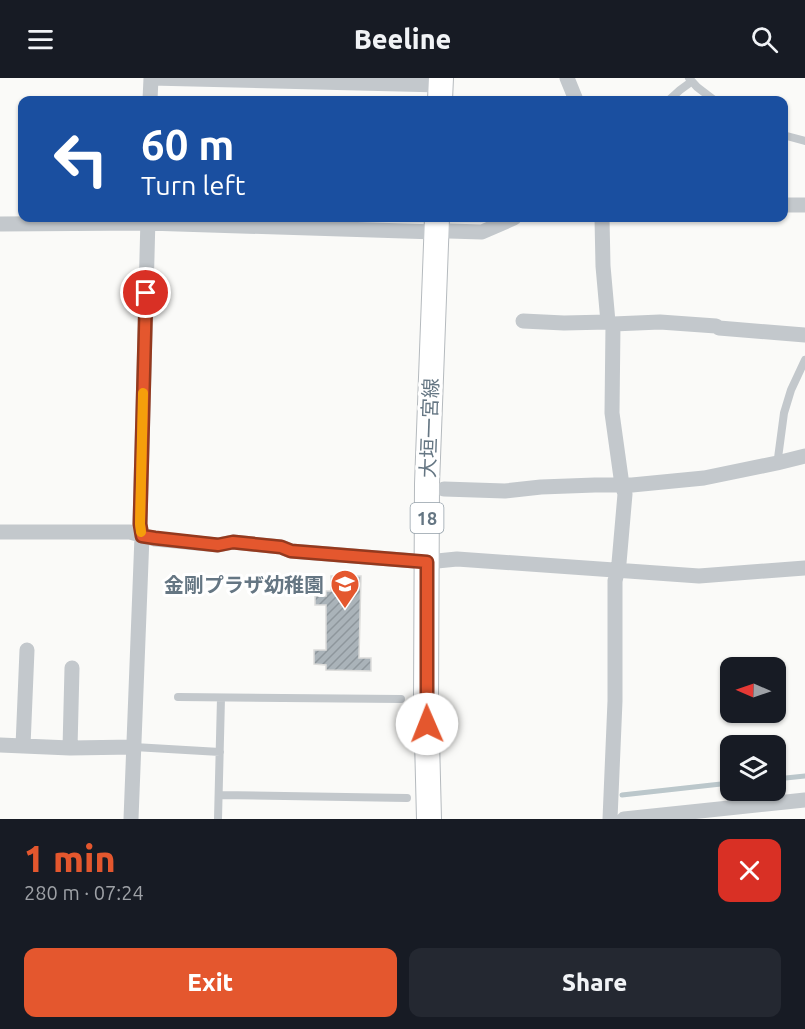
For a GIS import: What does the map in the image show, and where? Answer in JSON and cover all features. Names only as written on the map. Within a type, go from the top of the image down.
[{"type":"main road","name":"大垣一宮線","points":[[429,819],[426,700],[435,561],[444,489],[443,225]]},
{"type":"main road","name":"大垣一宮線","points":[[443,225],[427,484],[435,561],[443,819]]},
{"type":"street","points":[[150,96],[151,78],[446,88]]},
{"type":"street","points":[[567,78],[574,96]]},
{"type":"street","points":[[788,205],[805,205]]},
{"type":"street","points":[[0,224],[74,222]]},
{"type":"street","points":[[131,819],[142,536],[140,524],[148,222]]},
{"type":"street","points":[[266,222],[443,225],[482,232],[505,222]]},
{"type":"street","points":[[602,222],[603,266],[610,323],[612,413],[625,494],[619,563],[615,581],[615,701],[610,819]]},
{"type":"street","points":[[523,321],[660,322],[805,335]]},
{"type":"street","points":[[444,489],[505,491],[704,478],[805,456]]},
{"type":"street","points":[[0,532],[130,532],[155,538],[218,545],[233,542],[245,543],[281,547],[291,551],[435,561],[457,559],[699,576],[805,568]]},
{"type":"street","points":[[23,746],[27,650]]},
{"type":"street","points":[[70,748],[72,668]]},
{"type":"street","points":[[0,745],[70,748],[134,747]]},
{"type":"street","points":[[624,819],[805,800]]},
{"type":"lane","points":[[673,96],[690,80],[709,96]]},
{"type":"lane","points":[[788,136],[805,141]]},
{"type":"lane","points":[[778,463],[784,413],[791,390],[805,360]]},
{"type":"lane","points":[[178,697],[401,699]]},
{"type":"lane","points":[[218,819],[221,698]]},
{"type":"lane","points":[[134,747],[220,752]]},
{"type":"lane","points":[[219,795],[408,798]]},
{"type":"building","points":[[331,576],[361,576],[359,658],[371,658],[371,671],[326,670],[326,665],[314,664],[314,650],[326,650],[326,605],[315,605],[315,596],[326,596],[326,591],[331,591]]},
{"type":"waterway","points":[[786,778],[805,776]]},
{"type":"waterway","points":[[622,795],[720,784]]},
{"type":"slow traffic","points":[[141,532],[143,393]]},
{"type":"place","name":"金剛プラザ幼稚園","points":[[345,610]]},
{"type":"route","points":[[146,293],[140,524],[142,536],[218,545],[233,542],[281,547],[291,551],[427,562],[427,724]]}]
